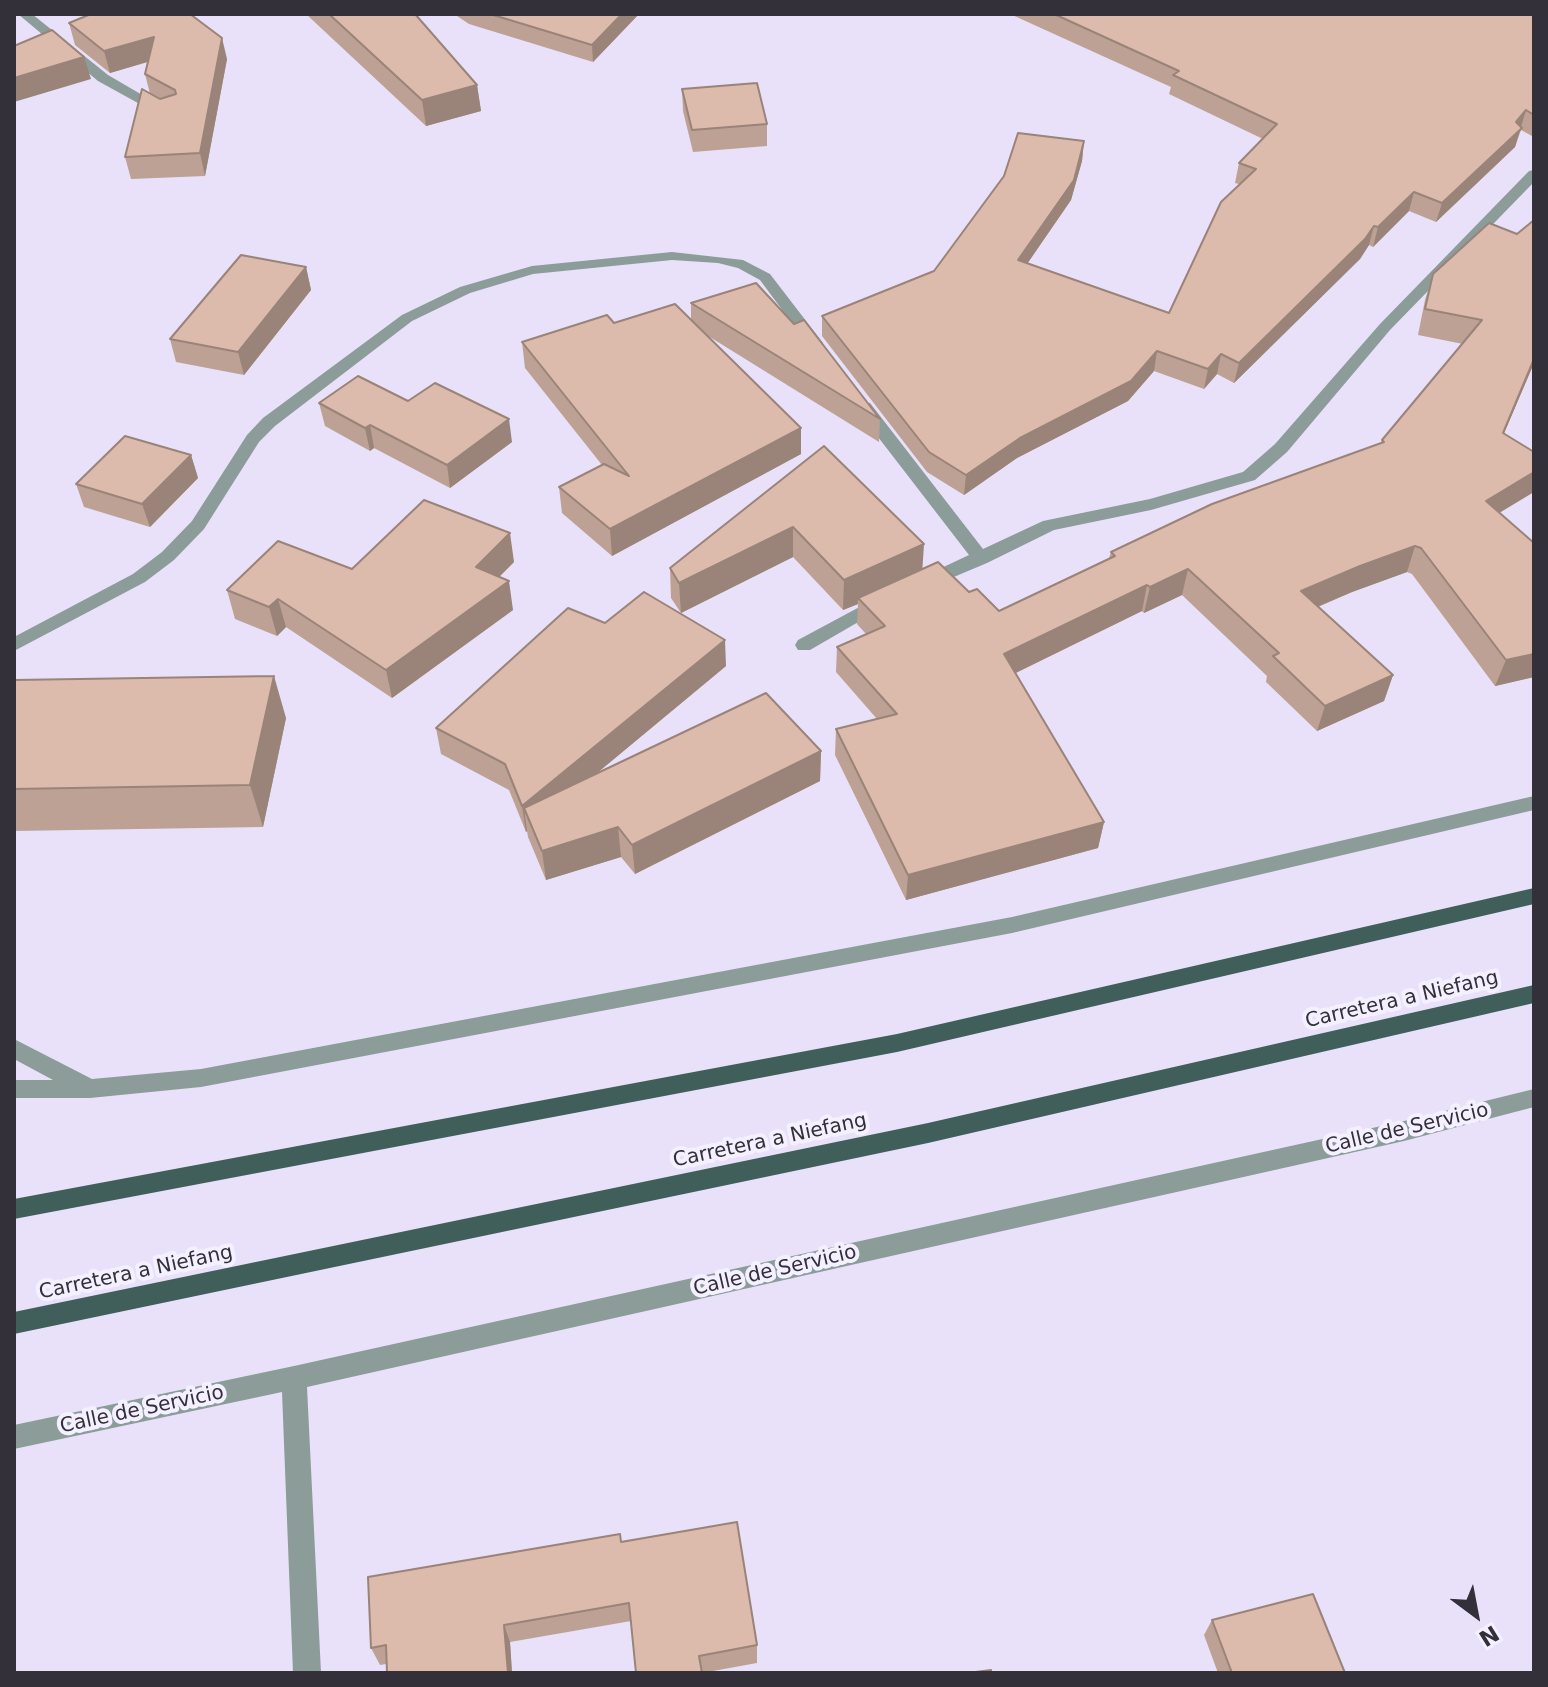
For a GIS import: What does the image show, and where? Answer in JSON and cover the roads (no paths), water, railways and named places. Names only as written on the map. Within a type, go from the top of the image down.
[{"type":"main road","points":[[14,1209],[897,1043],[1534,896]]},
{"type":"main road","name":"Carretera a Niefang","points":[[14,1323],[928,1133],[1534,994]]},
{"type":"street","points":[[24,14],[103,78],[172,115]]},
{"type":"street","points":[[804,645],[860,611],[981,559],[1049,525],[1151,504],[1249,476],[1281,448],[1385,327],[1534,174]]},
{"type":"street","points":[[14,645],[139,578],[168,556],[198,525],[253,439],[269,422],[407,318],[465,290],[532,270],[672,256],[743,264],[765,277],[830,363]]},
{"type":"street","points":[[849,387],[981,559]]},
{"type":"street","points":[[14,1089],[90,1089],[201,1078],[1012,925],[1534,803]]},
{"type":"street","points":[[14,1048],[90,1089]]},
{"type":"street","name":"Calle de Servicio","points":[[14,1437],[294,1378],[1404,1131],[1534,1098]]},
{"type":"street","points":[[294,1378],[307,1673]]}]
